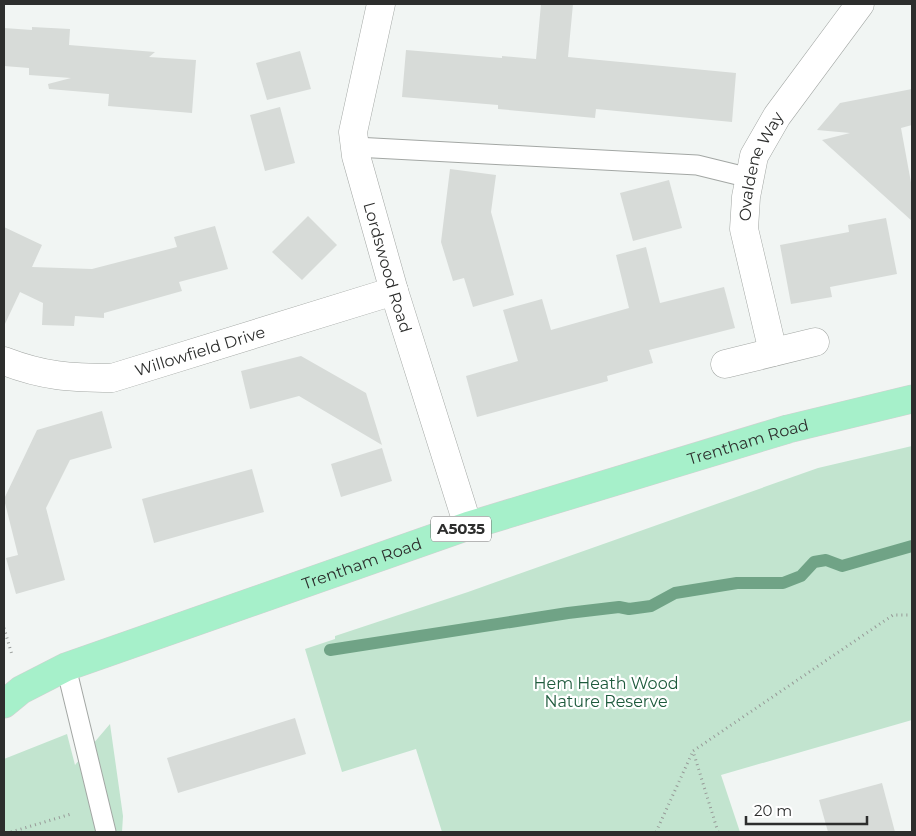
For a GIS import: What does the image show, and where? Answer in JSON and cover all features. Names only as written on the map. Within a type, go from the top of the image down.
[{"type":"main road","name":"Trentham Road","points":[[10,696],[66,666],[468,526],[788,429],[912,399]]},
{"type":"street","name":"Lordswood Road","points":[[381,4],[354,132],[355,147],[394,291],[468,526]]},
{"type":"street","name":"Ovaldene Way","points":[[772,352],[744,230],[754,156],[777,116],[860,4]]},
{"type":"street","name":"Willowfield Drive","points":[[4,361],[31,371],[70,378],[112,378],[394,291]]},
{"type":"street","points":[[725,364],[815,342]]},
{"type":"lane","points":[[355,147],[697,165],[750,178]]},
{"type":"lane","points":[[66,666],[106,832]]},
{"type":"path","points":[[656,832],[693,751],[893,615],[912,615]]},
{"type":"path","points":[[693,751],[718,832]]},
{"type":"path","points":[[11,832],[100,804]]},
{"type":"green space","name":"Hem Heath Wood Nature Reserve","points":[[912,446],[912,720],[721,775],[740,832],[442,832],[416,749],[342,772],[305,649],[335,639],[335,636],[468,592],[818,468]]},
{"type":"green space","points":[[110,724],[123,816],[122,832],[4,832],[4,759],[67,734],[75,765]]},
{"type":"building","points":[[541,4],[573,4],[568,57],[736,73],[732,122],[596,109],[595,118],[498,109],[498,105],[402,97],[406,50],[536,59]]},
{"type":"building","points":[[32,27],[70,29],[69,45],[155,52],[149,57],[196,60],[192,113],[108,106],[109,94],[49,89],[48,84],[71,78],[29,75],[29,68],[4,66],[4,28],[32,30]]},
{"type":"building","points":[[300,51],[311,89],[267,100],[256,63]]},
{"type":"building","points":[[912,89],[912,125],[901,128],[912,188],[912,221],[822,140],[850,133],[817,130],[840,103]]},
{"type":"building","points":[[280,107],[295,163],[265,171],[250,115]]},
{"type":"building","points":[[450,169],[496,175],[491,212],[514,295],[473,307],[464,278],[453,281],[441,242]]},
{"type":"building","points":[[669,180],[682,228],[633,241],[620,193]]},
{"type":"building","points":[[308,216],[337,245],[302,280],[272,252]]},
{"type":"building","points":[[886,218],[897,274],[830,287],[832,297],[791,304],[780,245],[849,232],[848,225]]},
{"type":"building","points":[[215,226],[228,269],[179,282],[182,291],[104,313],[104,318],[75,316],[74,326],[42,325],[43,303],[20,292],[4,326],[4,227],[42,245],[32,267],[92,269],[177,247],[174,237]]},
{"type":"building","points":[[646,247],[660,303],[724,287],[735,328],[649,350],[653,363],[607,376],[608,381],[477,417],[466,376],[518,361],[503,310],[542,299],[551,330],[629,308],[616,255]]},
{"type":"building","points":[[301,356],[366,393],[382,445],[299,396],[250,409],[241,371]]},
{"type":"building","points":[[102,411],[112,448],[70,460],[46,508],[65,580],[16,594],[6,558],[18,555],[4,499],[37,430]]},
{"type":"building","points":[[382,448],[392,481],[341,497],[331,464]]},
{"type":"building","points":[[252,469],[264,512],[154,543],[142,499]]},
{"type":"building","points":[[295,718],[306,754],[178,793],[167,758]]},
{"type":"building","points":[[882,783],[895,832],[828,832],[819,800]]},
{"type":"waterway","points":[[330,650],[568,613],[619,607],[629,609],[651,606],[675,593],[737,583],[783,583],[801,576],[814,562],[826,560],[842,566],[912,546]]}]
